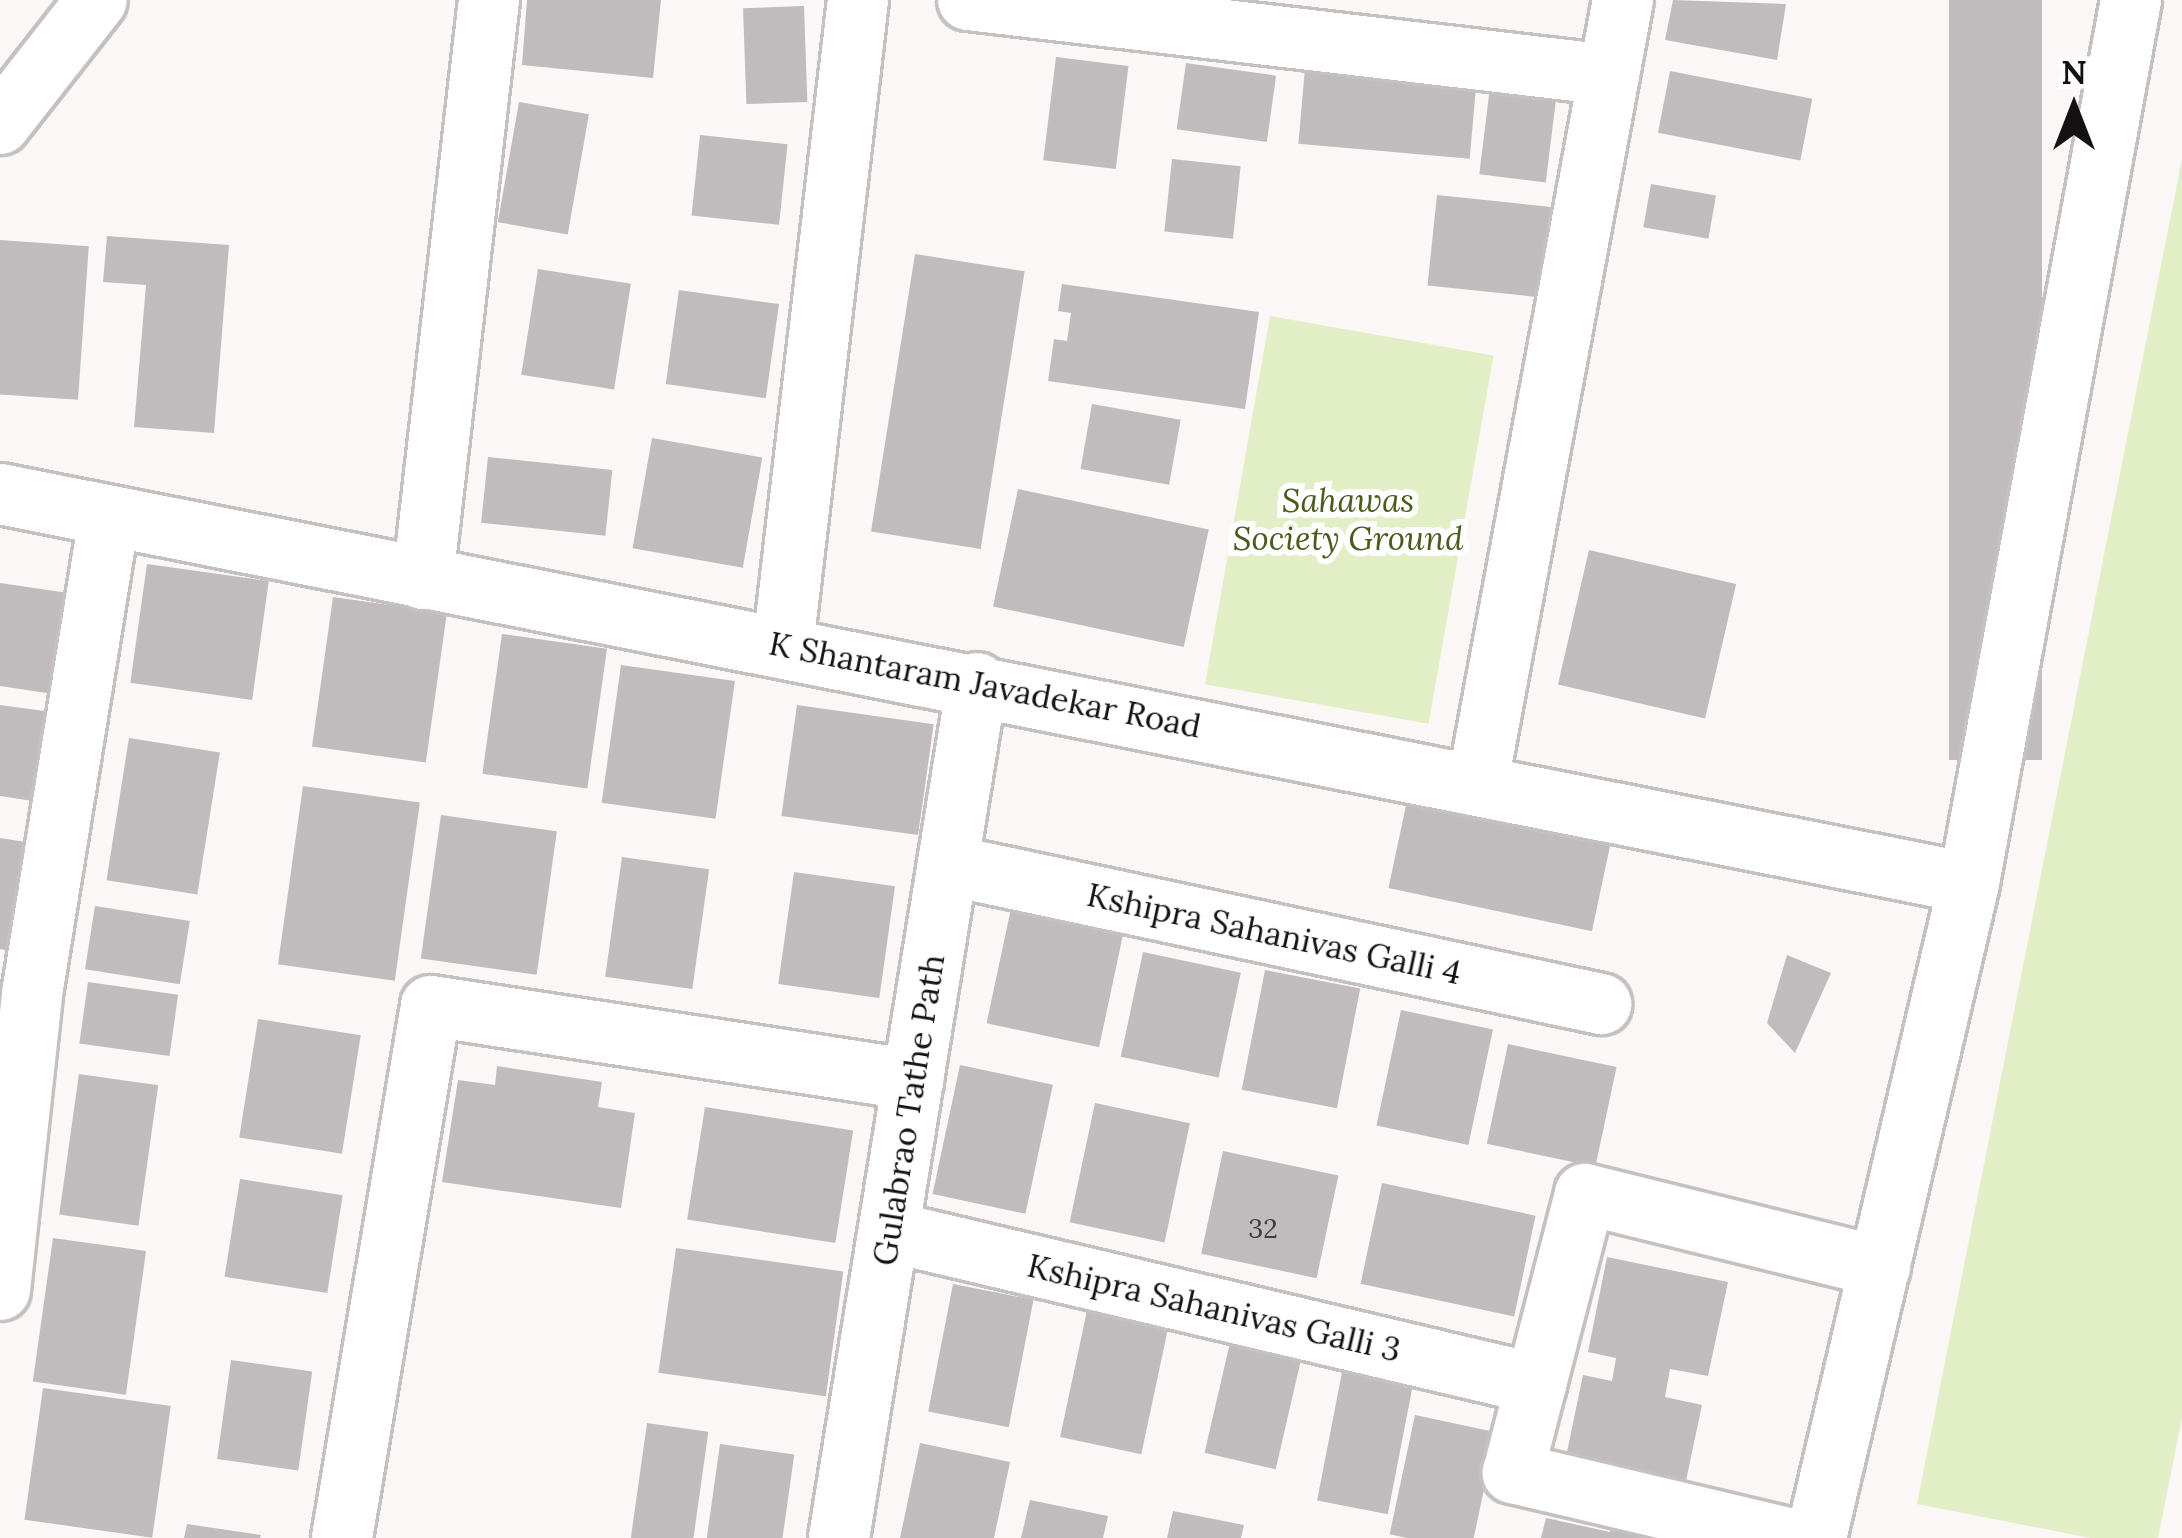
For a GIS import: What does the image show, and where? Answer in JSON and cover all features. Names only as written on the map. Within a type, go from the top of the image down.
[{"type":"street","points":[[0,124],[98,0]]},
{"type":"street","points":[[424,579],[489,0]]},
{"type":"street","points":[[783,646],[857,0]]},
{"type":"street","points":[[968,0],[1609,75]]},
{"type":"street","points":[[1478,782],[1623,0]]},
{"type":"street","points":[[1816,1538],[1970,883],[2131,0]]},
{"type":"street","name":"K Shantaram Javadekar Road","points":[[0,494],[109,520],[977,683],[1970,883]]},
{"type":"street","points":[[0,1290],[16,997],[109,520]]},
{"type":"street","name":"Gulabrao Tathe Path","points":[[839,1538],[977,683]]},
{"type":"street","name":"Kshipra Sahanivas Galli 4","points":[[948,865],[1601,1004]]},
{"type":"street","points":[[342,1538],[431,1006],[913,1080]]},
{"type":"street","points":[[1788,1538],[1513,1473],[1586,1194],[1880,1267]]},
{"type":"street","name":"Kshipra Sahanivas Galli 3","points":[[891,1232],[1536,1384]]},
{"type":"green space","points":[[2182,159],[2182,1418],[2158,1538],[2090,1538],[1917,1504]]},
{"type":"green space","name":"Sahawas Society Ground","points":[[1270,316],[1494,355],[1429,724],[1205,684]]},
{"type":"building","points":[[527,0],[661,0],[653,78],[522,65]]},
{"type":"building","points":[[1673,0],[1786,4],[1777,60],[1665,40]]},
{"type":"building","points":[[1949,0],[2042,0],[2042,760],[1949,760]]},
{"type":"building","points":[[804,6],[807,102],[746,104],[743,8]]},
{"type":"building","points":[[1056,57],[1128,66],[1116,169],[1043,160]]},
{"type":"building","points":[[1186,63],[1276,76],[1267,142],[1177,129]]},
{"type":"building","points":[[1305,68],[1476,83],[1470,159],[1298,144]]},
{"type":"building","points":[[1670,71],[1812,99],[1800,161],[1658,133]]},
{"type":"building","points":[[1490,87],[1557,95],[1546,183],[1479,174]]},
{"type":"building","points":[[519,102],[589,114],[568,234],[498,222]]},
{"type":"building","points":[[700,135],[788,144],[779,225],[692,216]]},
{"type":"building","points":[[1172,159],[1241,166],[1233,239],[1164,232]]},
{"type":"building","points":[[1651,184],[1716,195],[1708,239],[1643,227]]},
{"type":"building","points":[[1437,195],[1551,207],[1542,298],[1427,286]]},
{"type":"building","points":[[107,236],[229,245],[214,433],[134,427],[146,285],[103,282]]},
{"type":"building","points":[[0,240],[89,246],[78,400],[0,394]]},
{"type":"building","points":[[915,254],[1025,271],[981,549],[871,532]]},
{"type":"building","points":[[538,269],[631,284],[614,389],[521,375]]},
{"type":"building","points":[[1062,284],[1259,312],[1245,409],[1048,381],[1054,339],[1067,341],[1071,313],[1058,311]]},
{"type":"building","points":[[679,290],[779,304],[766,398],[666,384]]},
{"type":"building","points":[[1092,404],[1181,420],[1169,485],[1081,469]]},
{"type":"building","points":[[652,438],[762,457],[743,568],[633,548]]},
{"type":"building","points":[[488,457],[612,470],[605,536],[481,523]]},
{"type":"building","points":[[1018,489],[1209,530],[1184,647],[993,606]]},
{"type":"building","points":[[1589,550],[1736,584],[1705,718],[1558,684]]},
{"type":"building","points":[[147,564],[269,581],[252,700],[130,683]]},
{"type":"building","points":[[0,583],[75,594],[60,695],[0,686]]},
{"type":"building","points":[[333,597],[447,613],[426,763],[312,747]]},
{"type":"building","points":[[502,634],[607,649],[587,788],[482,774]]},
{"type":"building","points":[[621,665],[735,681],[716,819],[602,803]]},
{"type":"building","points":[[0,705],[59,713],[46,803],[0,796]]},
{"type":"building","points":[[797,705],[934,724],[918,835],[781,816]]},
{"type":"building","points":[[129,738],[220,752],[197,895],[106,880]]},
{"type":"building","points":[[303,786],[420,802],[395,981],[278,964]]},
{"type":"building","points":[[1408,796],[1611,839],[1592,931],[1388,888]]},
{"type":"building","points":[[441,815],[557,831],[537,975],[421,959]]},
{"type":"building","points":[[0,838],[26,842],[9,951],[0,949]]},
{"type":"building","points":[[622,857],[709,869],[692,989],[605,977]]},
{"type":"building","points":[[794,872],[895,886],[879,998],[778,984]]},
{"type":"building","points":[[1013,899],[1125,923],[1099,1047],[987,1023]]},
{"type":"building","points":[[95,906],[190,921],[180,984],[85,969]]},
{"type":"building","points":[[1143,952],[1241,973],[1219,1077],[1121,1057]]},
{"type":"building","points":[[1787,955],[1831,973],[1795,1053],[1767,1023]]},
{"type":"building","points":[[1265,970],[1360,989],[1337,1108],[1242,1090]]},
{"type":"building","points":[[88,982],[178,995],[169,1056],[79,1043]]},
{"type":"building","points":[[1401,1010],[1493,1030],[1468,1145],[1376,1125]]},
{"type":"building","points":[[258,1019],[361,1035],[342,1154],[239,1138]]},
{"type":"building","points":[[1508,1044],[1617,1067],[1595,1167],[1487,1144]]},
{"type":"building","points":[[960,1065],[1053,1085],[1025,1214],[933,1194]]},
{"type":"building","points":[[497,1066],[602,1082],[598,1107],[635,1113],[621,1208],[442,1182],[458,1080],[495,1085]]},
{"type":"building","points":[[79,1074],[158,1085],[138,1226],[59,1215]]},
{"type":"building","points":[[1095,1103],[1190,1123],[1165,1243],[1070,1222]]},
{"type":"building","points":[[705,1107],[853,1130],[835,1243],[687,1220]]},
{"type":"building","points":[[1223,1151],[1338,1176],[1317,1278],[1201,1254]]},
{"type":"building","points":[[240,1179],[343,1195],[327,1293],[225,1277]]},
{"type":"building","points":[[1382,1183],[1536,1216],[1514,1316],[1361,1284]]},
{"type":"building","points":[[53,1238],[146,1251],[126,1395],[33,1382]]},
{"type":"building","points":[[676,1248],[843,1272],[826,1396],[658,1373]]},
{"type":"building","points":[[1607,1257],[1728,1282],[1708,1376],[1670,1369],[1665,1397],[1702,1405],[1683,1495],[1563,1471],[1583,1375],[1612,1381],[1616,1358],[1588,1352]]},
{"type":"building","points":[[953,1284],[1033,1300],[1009,1427],[928,1412]]},
{"type":"building","points":[[1089,1301],[1170,1318],[1141,1454],[1060,1437]]},
{"type":"building","points":[[1232,1334],[1303,1350],[1276,1469],[1205,1453]]},
{"type":"building","points":[[231,1360],[312,1371],[298,1470],[217,1459]]},
{"type":"building","points":[[1344,1362],[1415,1376],[1388,1514],[1317,1500]]},
{"type":"building","points":[[43,1388],[171,1406],[152,1538],[24,1520]]},
{"type":"building","points":[[1415,1415],[1496,1432],[1474,1538],[1390,1534]]},
{"type":"building","points":[[647,1423],[708,1432],[693,1538],[631,1538]]},
{"type":"building","points":[[920,1443],[1010,1462],[994,1538],[900,1538]]},
{"type":"building","points":[[720,1444],[794,1454],[783,1538],[707,1538]]},
{"type":"building","points":[[1030,1500],[1108,1516],[1103,1538],[1021,1538]]},
{"type":"building","points":[[1173,1511],[1244,1525],[1241,1538],[1167,1538]]},
{"type":"building","points":[[1615,1513],[1716,1538],[1541,1538],[1546,1518],[1610,1532]]},
{"type":"building","points":[[187,1524],[261,1535],[184,1538]]}]
